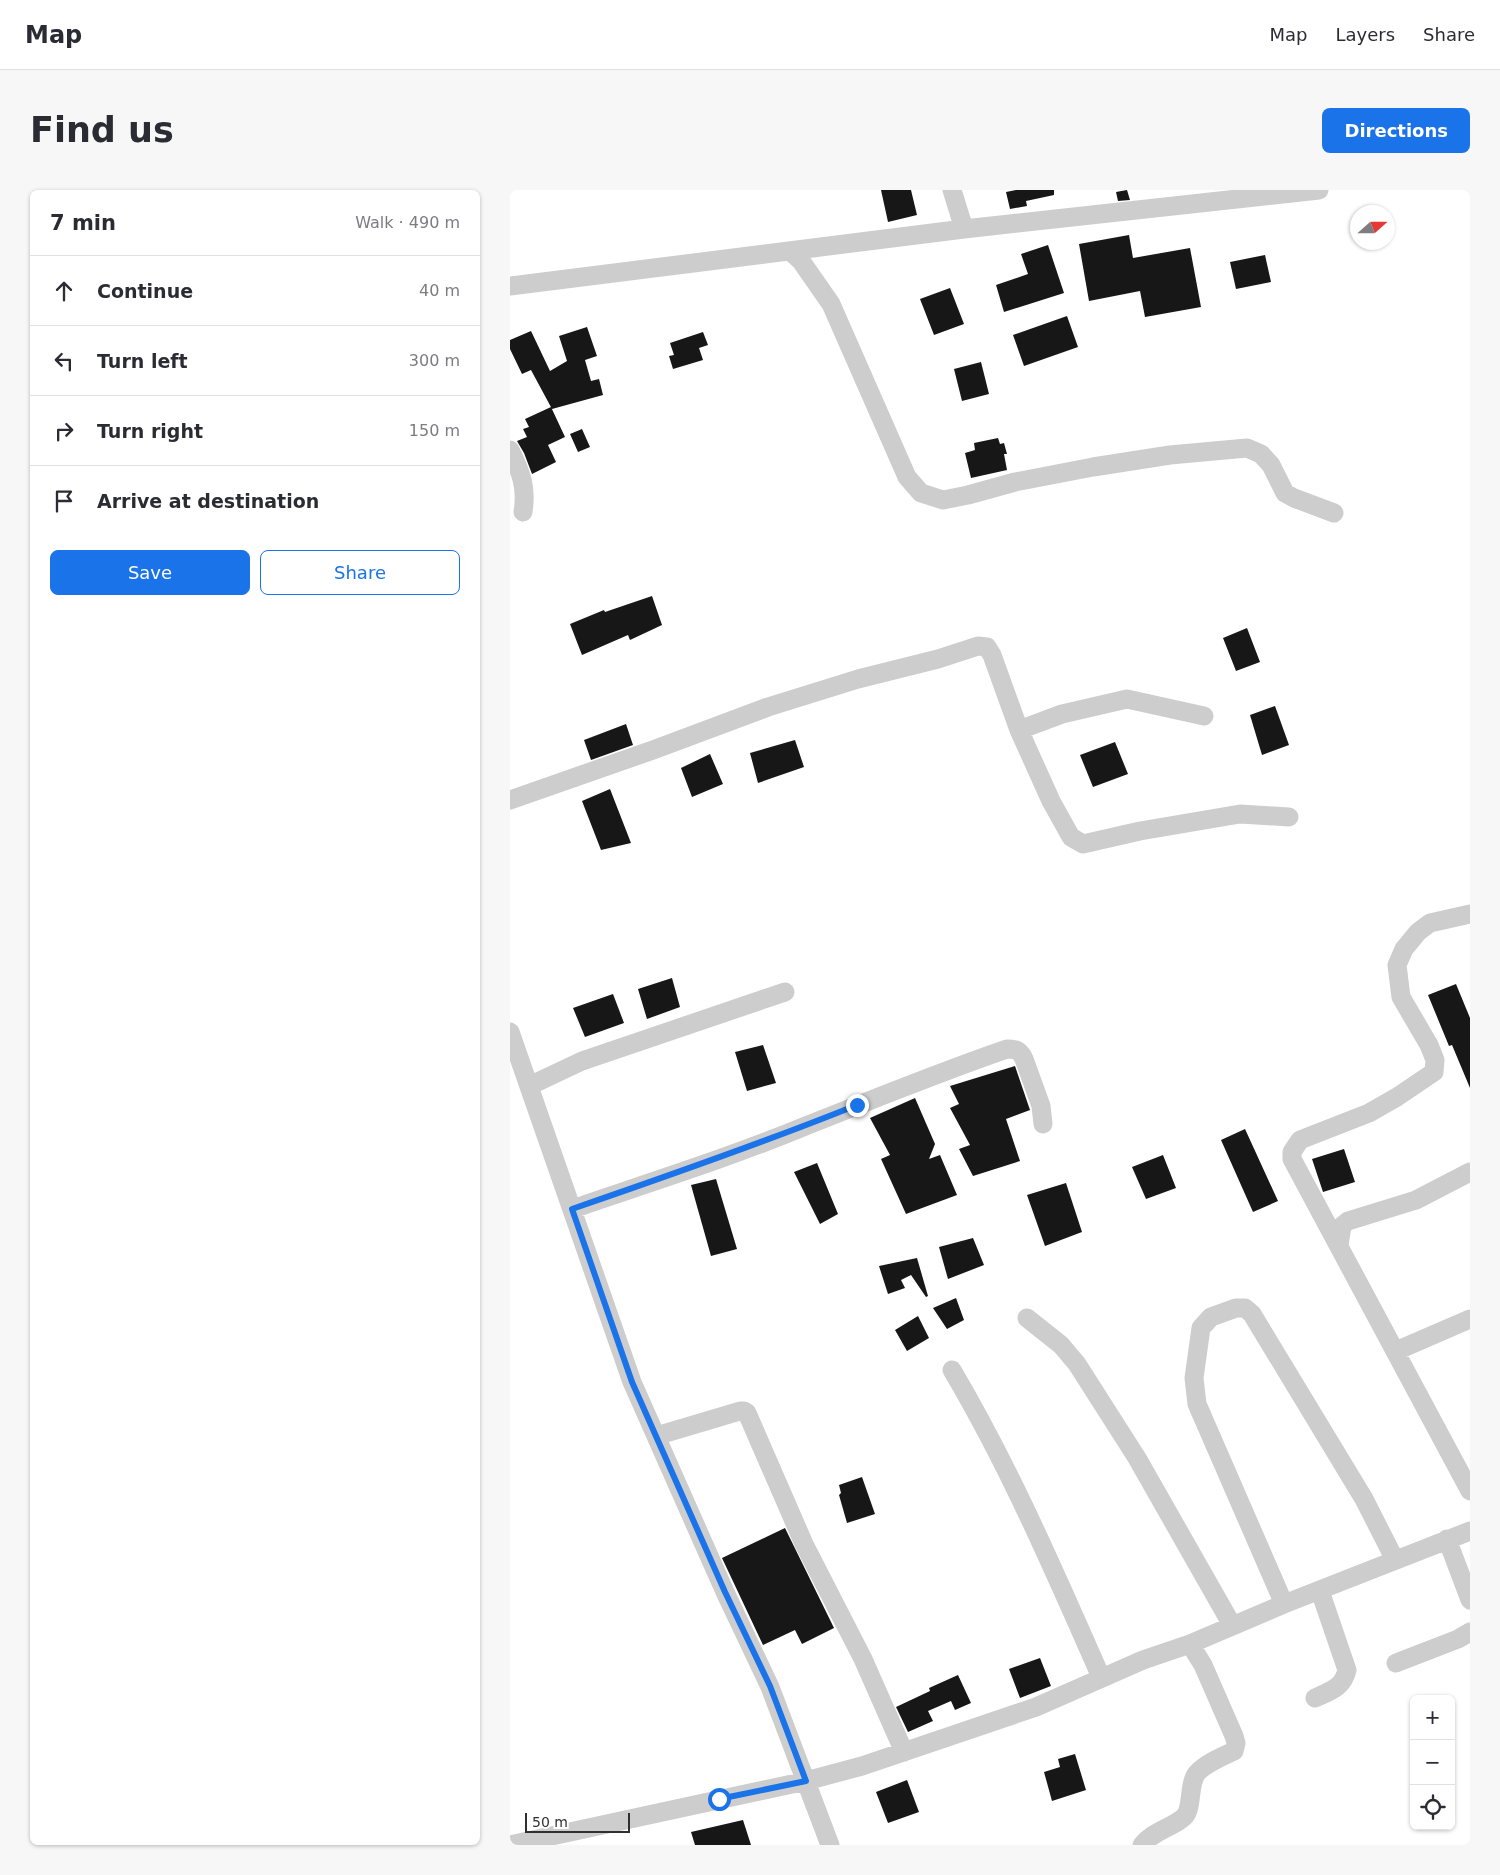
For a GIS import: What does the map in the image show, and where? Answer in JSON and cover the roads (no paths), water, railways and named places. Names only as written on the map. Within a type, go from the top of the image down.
[{"type":"street","points":[[952,190],[964,229]]},
{"type":"street","points":[[510,286],[964,229],[1319,190]]},
{"type":"street","points":[[790,251],[802,261],[830,304],[907,477],[921,493],[943,500],[1015,482],[1093,467],[1170,455],[1247,448],[1261,454],[1271,465],[1285,493],[1334,513]]},
{"type":"street","points":[[510,450],[523,482],[525,496],[523,512]]},
{"type":"street","points":[[510,800],[768,707],[858,679],[938,659],[978,646],[987,647],[992,655],[1019,730],[1051,802],[1071,837],[1083,844],[1140,831],[1240,814],[1288,817]]},
{"type":"street","points":[[1019,730],[1062,714],[1127,699],[1204,716]]},
{"type":"street","points":[[1470,914],[1430,923],[1413,937],[1404,949],[1397,965],[1401,997],[1429,1045],[1435,1060],[1434,1072],[1369,1113],[1300,1140],[1292,1152],[1292,1159],[1340,1245],[1470,1491]]},
{"type":"street","points":[[529,1086],[582,1061],[785,992]]},
{"type":"street","points":[[510,1032],[632,1382],[725,1592],[770,1686],[830,1845]]},
{"type":"street","points":[[572,1209],[722,1158],[857,1105],[1007,1050],[1016,1049],[1024,1059],[1041,1106],[1043,1124]]},
{"type":"street","points":[[1340,1245],[1342,1226],[1348,1221],[1416,1200],[1470,1172]]},
{"type":"street","points":[[1284,1604],[1197,1404],[1194,1378],[1201,1328],[1211,1317],[1236,1308],[1245,1308],[1252,1314],[1364,1499],[1395,1560]]},
{"type":"street","points":[[1027,1318],[1061,1345],[1077,1364],[1137,1458],[1232,1625]]},
{"type":"street","points":[[1396,1351],[1470,1319]]},
{"type":"street","points":[[952,1370],[974,1407],[1024,1504],[1101,1677]]},
{"type":"street","points":[[656,1436],[744,1410],[804,1544],[863,1658],[904,1752]]},
{"type":"street","points":[[510,1845],[806,1781],[862,1766],[1036,1707],[1101,1677],[1190,1644],[1284,1604],[1470,1531]]},
{"type":"street","points":[[1447,1539],[1470,1600]]},
{"type":"street","points":[[1315,1698],[1339,1687],[1346,1678],[1347,1670],[1320,1591]]},
{"type":"street","points":[[1396,1663],[1458,1640],[1470,1632]]},
{"type":"street","points":[[1142,1845],[1154,1834],[1184,1818],[1188,1812],[1191,1791],[1197,1773],[1234,1751],[1235,1748],[1234,1736],[1215,1691],[1203,1665],[1190,1644]]}]
